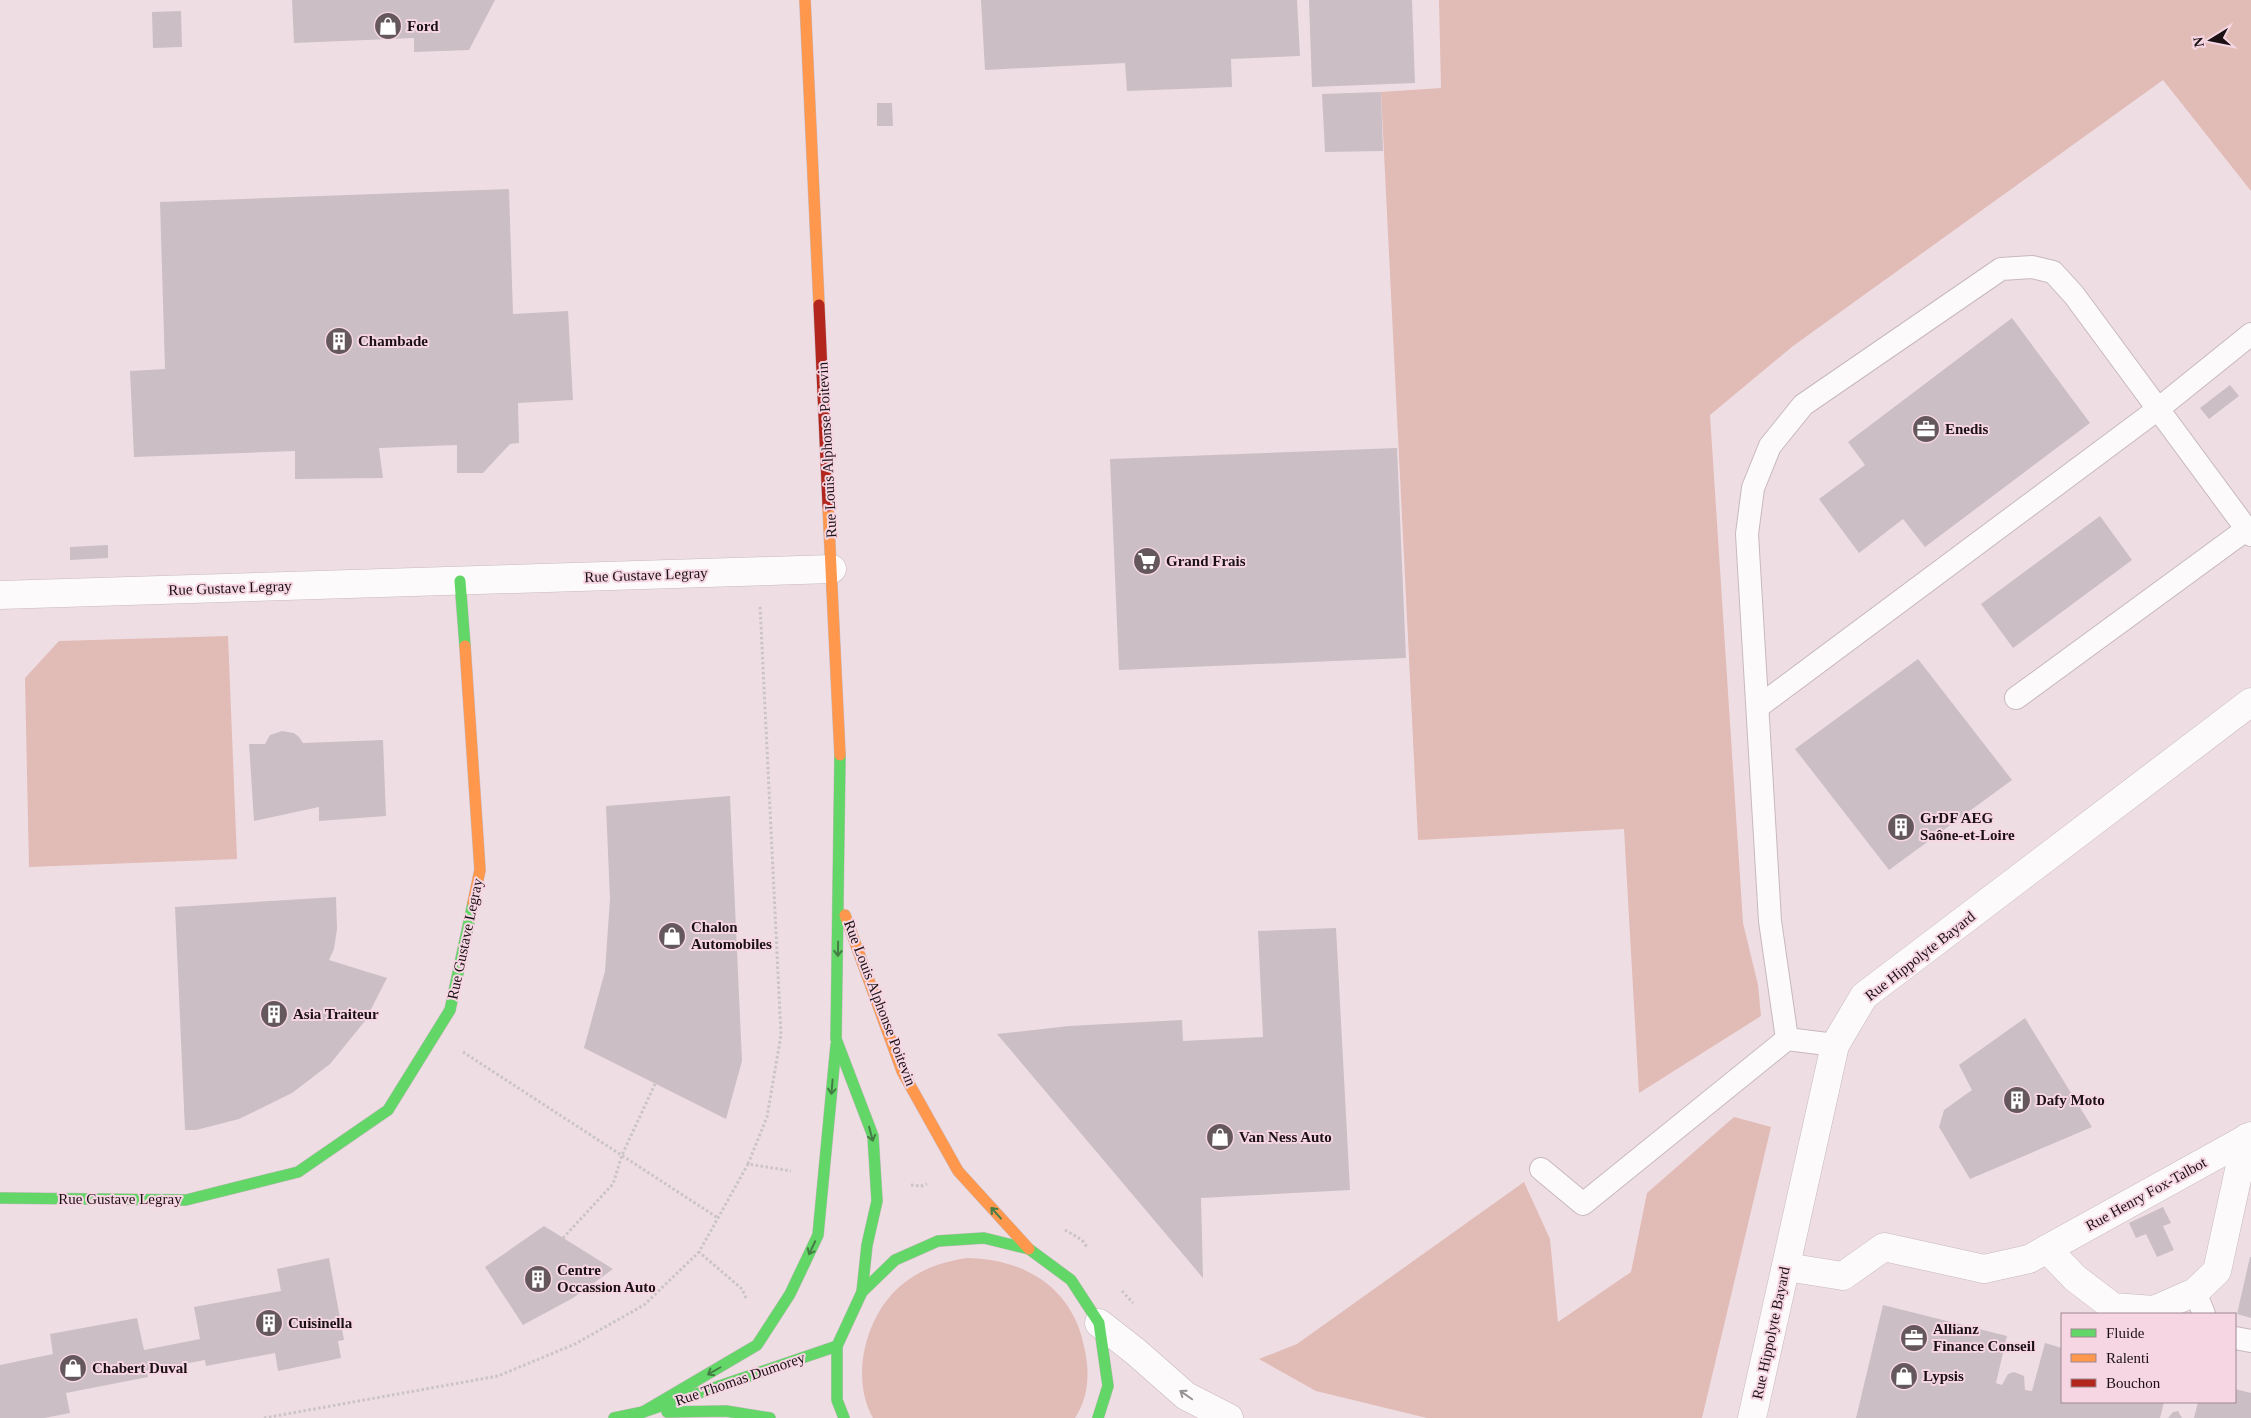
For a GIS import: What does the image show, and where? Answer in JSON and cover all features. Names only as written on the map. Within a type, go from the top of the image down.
[{"type":"street","name":"Rue Louis Alphonse Poitevin","points":[[806,0],[840,756],[836,1039],[873,1136],[877,1201],[868,1245],[862,1292]]},
{"type":"street","name":"Rue Gustave Legray","points":[[0,595],[832,569]]},
{"type":"street","name":"Rue Gustave Legray","points":[[0,1198],[186,1200],[298,1172],[388,1110],[450,1010],[480,870],[460,581]]},
{"type":"street","name":"Rue Hippolyte Bayard","points":[[1752,1418],[1835,1045],[1864,996],[2251,702]]},
{"type":"street","name":"Rue Louis Alphonse Poitevin","points":[[839,900],[902,1071],[958,1171],[1029,1250]]},
{"type":"street","points":[[643,1412],[757,1345],[790,1294],[818,1235],[836,1039]]},
{"type":"street","name":"Rue Henry Fox-Talbot","points":[[2047,1250],[2075,1278],[2113,1307],[2154,1310],[2199,1303],[2217,1272],[2249,1137]]},
{"type":"street","name":"Rue Henry Fox-Talbot","points":[[1786,1267],[1843,1276],[1884,1248],[1984,1269],[2029,1259],[2249,1137]]},
{"type":"street","points":[[844,1418],[837,1400],[837,1346],[862,1292],[895,1260],[938,1241],[984,1238],[1029,1250],[1071,1280],[1099,1323],[1136,1352],[1186,1396],[1229,1418]]},
{"type":"street","points":[[1098,1418],[1108,1386],[1099,1323]]},
{"type":"street","name":"Rue Thomas Dumorey","points":[[614,1418],[643,1412],[837,1346]]},
{"type":"street","name":"Rue Thomas Dumorey","points":[[643,1412],[726,1411],[770,1418]]},
{"type":"lane","points":[[1786,1040],[1770,921],[1747,534],[1752,488],[1770,446],[1803,404],[2001,269],[2032,267],[2052,272],[2074,295],[2249,532],[2016,698]]},
{"type":"lane","points":[[1758,707],[2158,409],[2251,334]]},
{"type":"lane","points":[[1541,1169],[1583,1204],[1786,1040],[1835,1045]]},
{"type":"lane","points":[[2236,1338],[2251,1341]]},
{"type":"path","points":[[748,1164],[767,1118],[781,1036],[758,572]]},
{"type":"path","points":[[435,1034],[718,1218]]},
{"type":"path","points":[[564,1238],[613,1184],[622,1155],[655,1084]]},
{"type":"path","points":[[264,1418],[498,1376],[575,1344],[644,1305],[699,1252]]},
{"type":"shaded area","points":[[1439,0],[2251,0],[2251,191],[2163,80],[1793,346],[1710,415],[1743,923],[1758,985],[1761,1016],[1639,1093],[1624,829],[1418,840],[1381,92],[1441,88]]},
{"type":"shaded area","points":[[228,636],[237,859],[29,867],[25,678],[59,641]]},
{"type":"shaded area","points":[[1734,1117],[1771,1127],[1702,1418],[1427,1418],[1316,1391],[1259,1359],[1297,1344],[1524,1182],[1550,1239],[1558,1322],[1631,1272],[1647,1193]]},
{"type":"shaded area","points":[[967,1258],[1009,1264],[1028,1272],[1045,1282],[1059,1295],[1071,1311],[1080,1330],[1087,1369],[1087,1386],[1083,1402],[1075,1418],[873,1418],[866,1401],[863,1383],[863,1364],[866,1345],[880,1310],[891,1295],[918,1273],[950,1261]]},
{"type":"building","name":"Ford","points":[[292,0],[495,0],[469,50],[414,52],[414,38],[294,43]]},
{"type":"building","points":[[981,0],[1297,0],[1300,56],[1231,59],[1232,87],[1127,91],[1125,63],[985,70]]},
{"type":"building","points":[[1309,0],[1412,0],[1415,83],[1312,87]]},
{"type":"building","points":[[181,11],[182,47],[153,48],[152,12]]},
{"type":"building","points":[[1381,92],[1383,151],[1325,152],[1322,94]]},
{"type":"building","points":[[877,103],[892,103],[893,126],[877,126]]},
{"type":"building","name":"Chambade","points":[[509,189],[513,314],[568,311],[573,400],[518,403],[519,443],[510,444],[483,473],[457,473],[457,445],[379,448],[383,478],[295,479],[295,451],[134,457],[130,371],[165,369],[160,202]]},
{"type":"building","name":"Enedis","points":[[2012,318],[2090,423],[1925,547],[1903,519],[1859,553],[1819,499],[1865,465],[1848,442]]},
{"type":"building","points":[[2230,385],[2239,396],[2209,419],[2200,408]]},
{"type":"building","points":[[1397,448],[1406,658],[1119,670],[1110,459]]},
{"type":"building","points":[[2100,516],[2132,560],[2013,648],[1981,604]]},
{"type":"building","points":[[108,545],[108,558],[70,560],[70,547]]},
{"type":"building","name":"GrDF AEG Saône-et-Loire","points":[[1918,659],[2012,780],[1889,870],[1795,749]]},
{"type":"building","points":[[282,731],[294,733],[303,743],[383,740],[386,816],[319,821],[319,807],[254,821],[249,744],[265,744],[270,735]]},
{"type":"building","name":"Chalon Automobiles","points":[[730,796],[742,1061],[726,1119],[584,1048],[605,971],[610,899],[606,806]]},
{"type":"building","name":"Asia Traiteur","points":[[336,897],[337,929],[334,949],[329,960],[387,978],[365,1021],[330,1064],[292,1093],[239,1119],[196,1130],[185,1130],[175,907]]},
{"type":"building","name":"Van Ness Auto","points":[[1336,928],[1350,1190],[1201,1198],[1203,1278],[997,1034],[1069,1026],[1182,1020],[1183,1041],[1263,1037],[1258,931]]},
{"type":"building","name":"Dafy Moto","points":[[2025,1018],[2092,1127],[1970,1179],[1939,1127],[1944,1110],[1972,1090],[1959,1065]]},
{"type":"building","points":[[2163,1207],[2171,1223],[2163,1226],[2174,1250],[2157,1257],[2146,1234],[2136,1238],[2129,1223]]},
{"type":"building","name":"Centre Occassion Auto","points":[[544,1226],[613,1269],[573,1298],[523,1325],[485,1267]]},
{"type":"building","points":[[2251,1257],[2251,1318],[2237,1314]]},
{"type":"building","points":[[329,1258],[344,1340],[338,1341],[341,1358],[278,1371],[275,1353],[206,1366],[205,1360],[147,1371],[148,1377],[66,1393],[70,1413],[44,1418],[0,1418],[0,1365],[53,1354],[50,1334],[137,1318],[144,1350],[200,1339],[194,1307],[281,1291],[277,1269]]},
{"type":"building","points":[[1883,1305],[2007,1336],[1996,1383],[2002,1385],[2008,1374],[2014,1372],[2024,1376],[2025,1390],[2032,1391],[2045,1343],[2061,1348],[2061,1403],[2164,1403],[2160,1418],[1856,1418]]},
{"type":"building","points":[[2236,1389],[2251,1393],[2251,1418],[2194,1418],[2198,1403],[2236,1403]]},
{"type":"building","points":[[2178,1411],[2182,1418],[2168,1418],[2173,1412]]},
{"type":"traffic: fast","points":[[460,581],[465,646]]},
{"type":"traffic: fast","points":[[840,755],[836,1039],[873,1136],[877,1201],[867,1245],[862,1292]]},
{"type":"traffic: fast","points":[[0,1198],[186,1200],[298,1172],[388,1110],[450,1010],[473,903]]},
{"type":"traffic: fast","points":[[643,1412],[757,1345],[790,1294],[818,1235],[836,1045]]},
{"type":"traffic: fast","points":[[844,1418],[837,1400],[837,1346],[862,1292],[895,1260],[938,1241],[984,1238],[1029,1249],[1071,1280],[1099,1323],[1108,1386],[1098,1418]]},
{"type":"traffic: fast","points":[[614,1418],[643,1412],[837,1346]]},
{"type":"traffic: fast","points":[[667,1412],[726,1411],[770,1418]]},
{"type":"traffic: slow","points":[[805,0],[819,305]]},
{"type":"traffic: slow","points":[[828,506],[840,755]]},
{"type":"traffic: slow","points":[[465,646],[480,870],[473,903]]},
{"type":"traffic: slow","points":[[845,915],[902,1071],[958,1171],[1029,1249]]},
{"type":"traffic: jam","points":[[819,305],[828,506]]},
{"type":"place","name":"Ford","points":[[388,26]]},
{"type":"place","name":"Chambade","points":[[339,341]]},
{"type":"place","name":"Enedis","points":[[1926,429]]},
{"type":"place","name":"Grand Frais","points":[[1147,561]]},
{"type":"place","name":"GrDF AEG Saône-et-Loire","points":[[1901,827]]},
{"type":"place","name":"Chalon Automobiles","points":[[672,936]]},
{"type":"place","name":"Asia Traiteur","points":[[274,1014]]},
{"type":"place","name":"Dafy Moto","points":[[2017,1100]]},
{"type":"place","name":"Van Ness Auto","points":[[1220,1137]]},
{"type":"place","name":"Centre Occassion Auto","points":[[538,1279]]},
{"type":"place","name":"Cuisinella","points":[[269,1323]]},
{"type":"place","name":"Allianz Finance Conseil","points":[[1914,1338]]},
{"type":"place","name":"Chabert Duval","points":[[73,1368]]},
{"type":"place","name":"Lypsis","points":[[1904,1376]]}]
